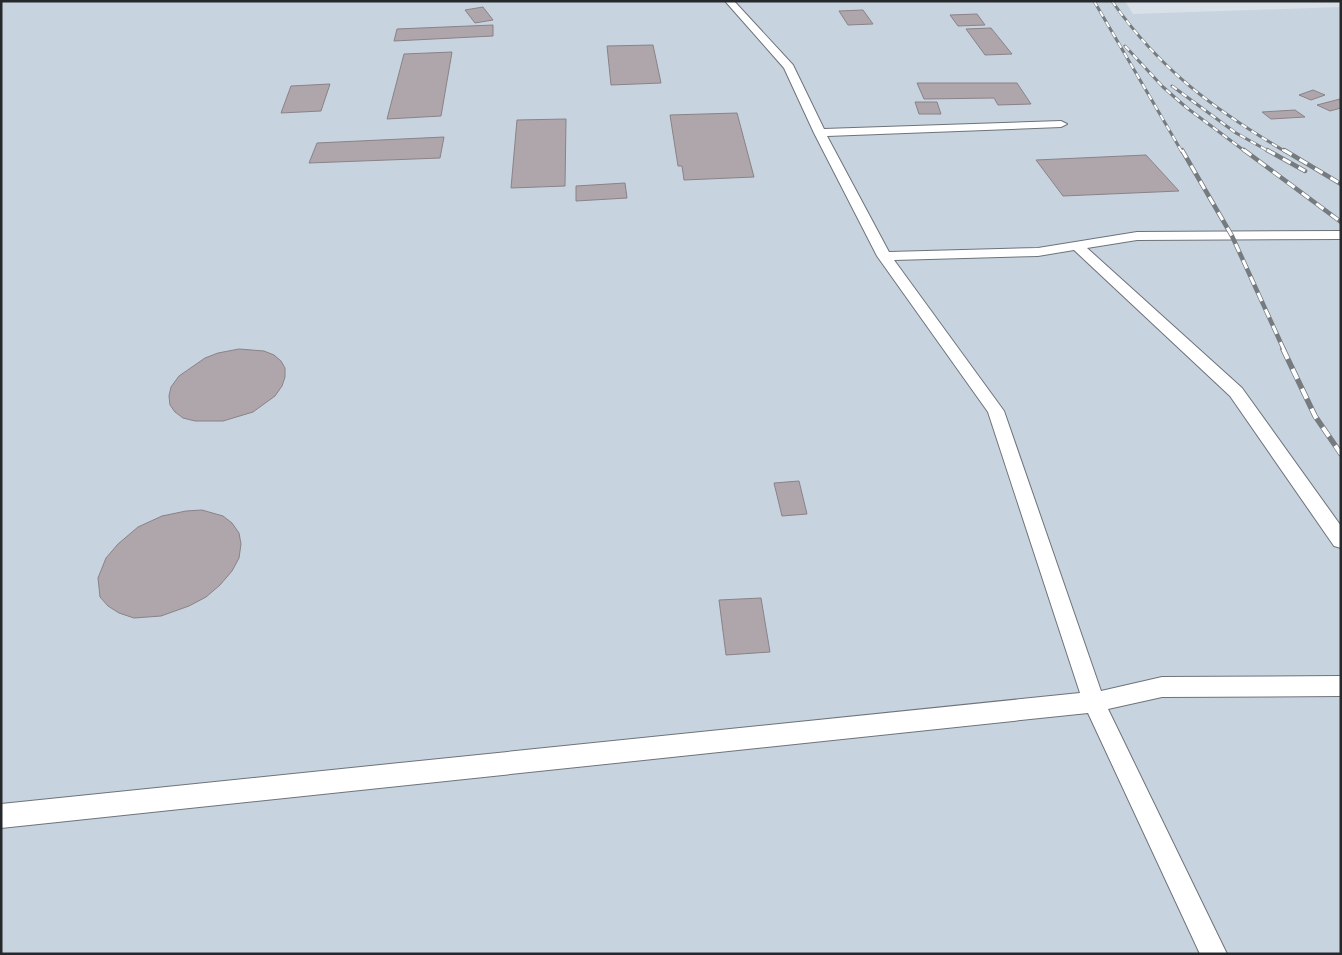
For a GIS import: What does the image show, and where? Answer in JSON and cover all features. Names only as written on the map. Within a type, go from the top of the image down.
[{"type":"lane","points":[[729,1],[789,67],[820,133],[884,256],[996,411],[1094,702],[1214,954]]},
{"type":"lane","points":[[820,133],[1061,124]]},
{"type":"lane","points":[[884,256],[1038,252],[1137,236],[1341,234]]},
{"type":"lane","points":[[1077,246],[1236,392],[1341,541]]},
{"type":"lane","points":[[1,816],[1094,702],[1162,687],[1341,686]]},
{"type":"shaded area","points":[[1,1],[1125,1],[1133,14],[1341,7],[1341,954],[1,954]]},
{"type":"building","points":[[483,7],[493,20],[475,23],[465,10]]},
{"type":"building","points":[[863,10],[873,24],[848,25],[839,11]]},
{"type":"building","points":[[977,14],[985,25],[958,26],[950,15]]},
{"type":"building","points":[[493,25],[493,36],[394,41],[397,29]]},
{"type":"building","points":[[991,28],[1012,54],[985,55],[966,29]]},
{"type":"building","points":[[653,45],[661,83],[611,85],[607,46]]},
{"type":"building","points":[[452,52],[441,116],[387,119],[404,54]]},
{"type":"building","points":[[917,83],[1017,83],[1031,104],[998,105],[994,98],[924,99]]},
{"type":"building","points":[[330,84],[321,111],[281,113],[291,86]]},
{"type":"building","points":[[1313,90],[1325,95],[1311,100],[1299,95]]},
{"type":"building","points":[[1340,99],[1341,108],[1330,111],[1317,105]]},
{"type":"building","points":[[915,102],[937,102],[941,114],[919,114]]},
{"type":"building","points":[[1295,110],[1305,117],[1271,119],[1262,112]]},
{"type":"building","points":[[737,113],[754,177],[684,180],[682,166],[678,166],[670,115]]},
{"type":"building","points":[[566,119],[565,186],[511,188],[517,120]]},
{"type":"building","points":[[444,137],[440,158],[309,163],[317,143]]},
{"type":"building","points":[[1146,155],[1179,191],[1063,196],[1036,160]]},
{"type":"building","points":[[625,183],[627,198],[576,201],[576,186]]},
{"type":"building","points":[[239,349],[264,351],[274,355],[281,361],[285,368],[285,377],[282,386],[275,396],[253,412],[223,421],[195,421],[183,418],[175,412],[170,405],[169,396],[171,387],[179,376],[205,358],[218,353]]},
{"type":"building","points":[[799,481],[807,514],[782,516],[774,483]]},
{"type":"building","points":[[202,510],[223,516],[232,523],[239,533],[241,544],[239,558],[232,571],[220,585],[206,597],[189,606],[161,616],[134,618],[119,613],[108,606],[100,597],[98,578],[106,558],[118,544],[138,527],[162,516]]},
{"type":"building","points":[[761,598],[770,652],[726,655],[719,600]]},
{"type":"railway","points":[[1094,1],[1182,152]]},
{"type":"railway","points":[[1112,1],[1149,48],[1190,87],[1212,104],[1286,152]]},
{"type":"railway","points":[[1125,46],[1163,87],[1187,108],[1246,152]]},
{"type":"railway","points":[[1172,86],[1236,133],[1270,152]]},
{"type":"railway","points":[[1182,150],[1232,236],[1284,350]]},
{"type":"railway","points":[[1244,150],[1341,222]]},
{"type":"railway","points":[[1267,150],[1305,171]]},
{"type":"railway","points":[[1284,150],[1341,184]]},
{"type":"railway","points":[[1283,349],[1315,416],[1341,454]]}]
